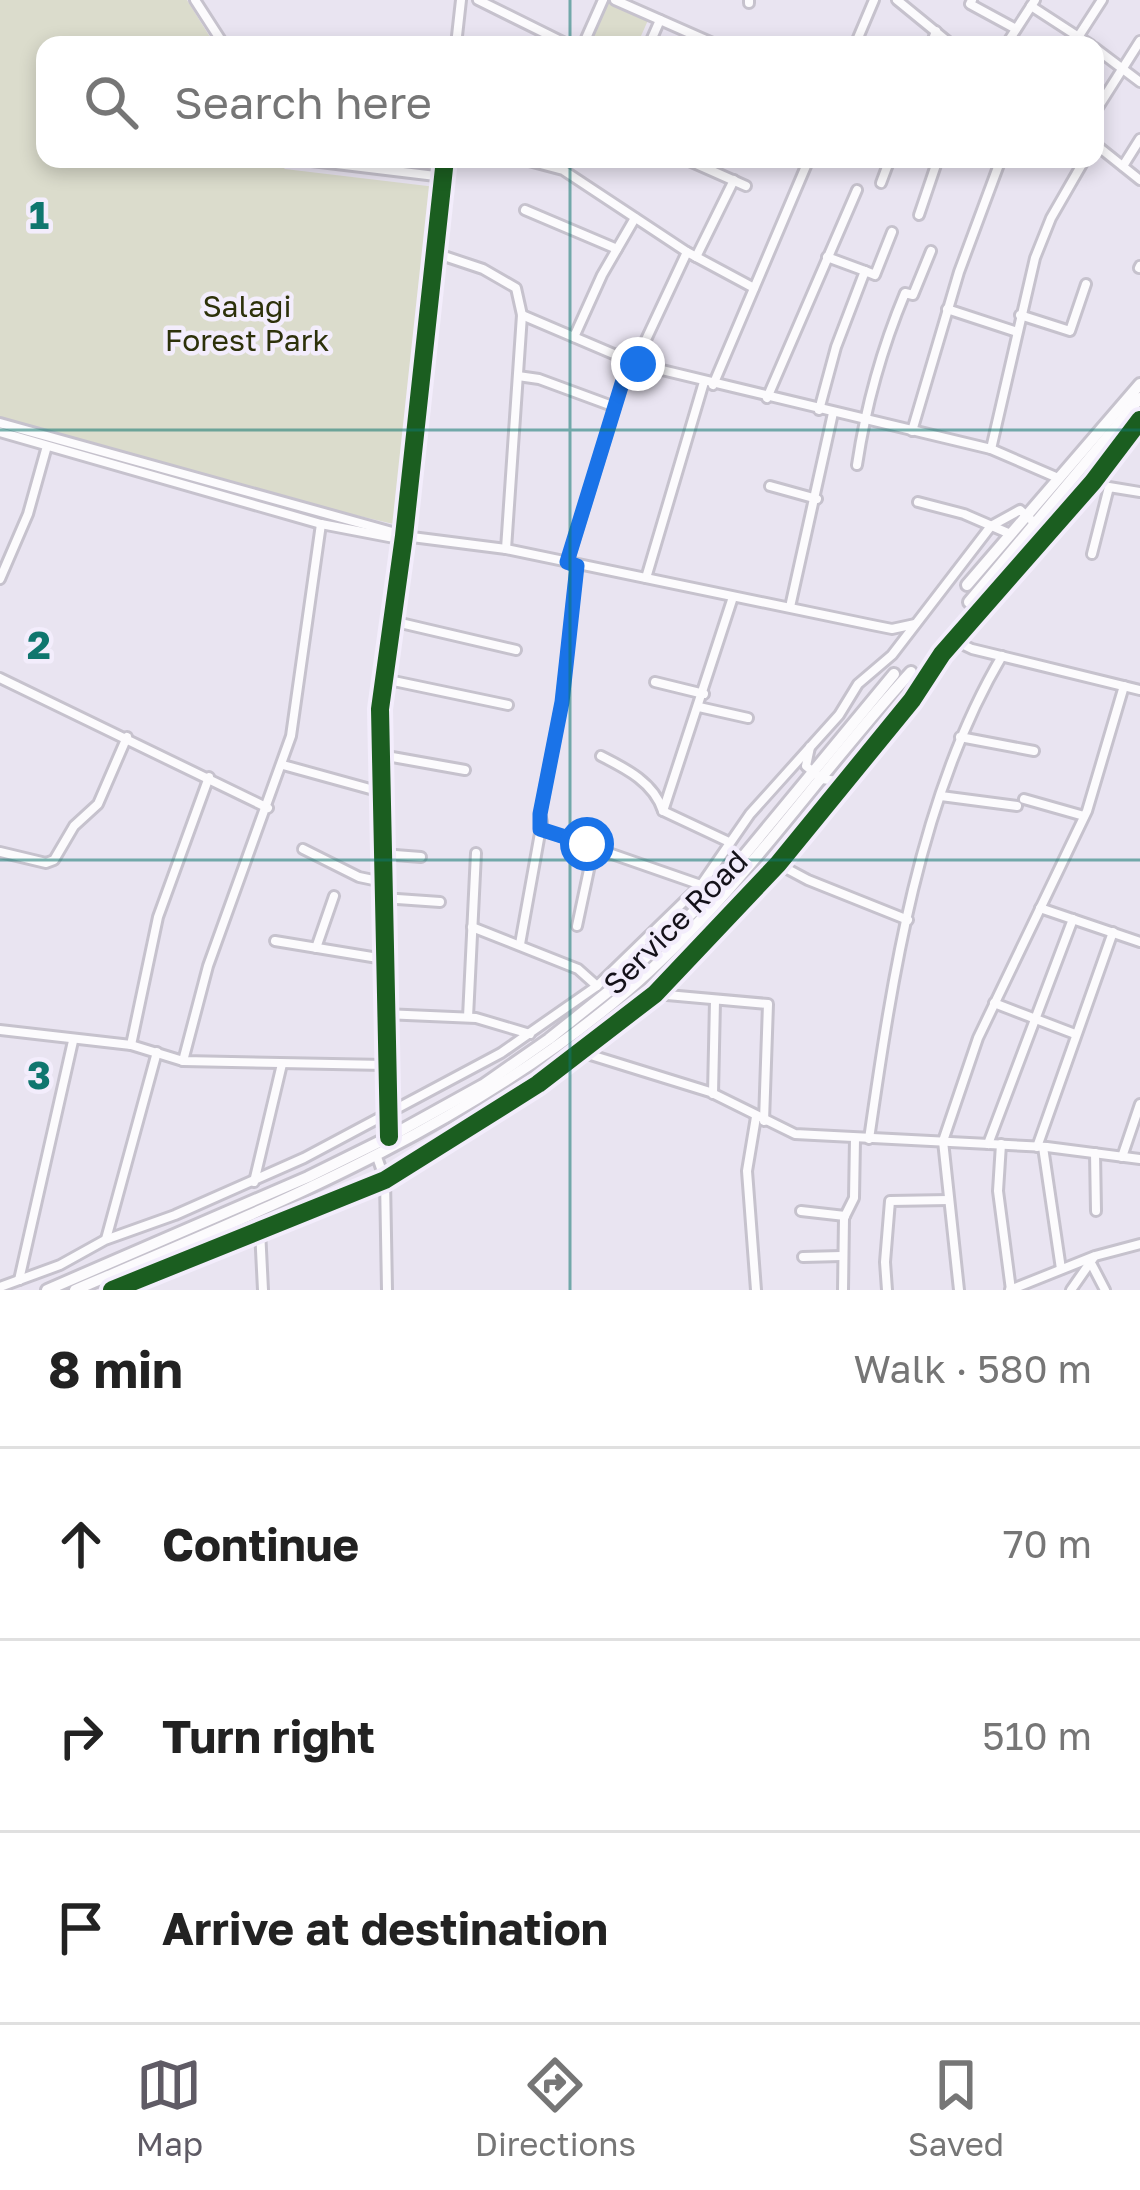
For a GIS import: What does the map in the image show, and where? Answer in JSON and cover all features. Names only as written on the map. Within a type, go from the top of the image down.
[{"type":"main road","points":[[970,581],[1140,384]]},
{"type":"main road","points":[[969,602],[1140,398]]},
{"type":"main road","points":[[47,1290],[389,1137],[549,1039],[619,983],[712,893],[911,672]]},
{"type":"main road","points":[[75,1290],[377,1157],[490,1093],[559,1046],[628,991],[724,896],[894,674]]},
{"type":"street","points":[[194,0],[218,36]]},
{"type":"street","points":[[457,36],[461,0]]},
{"type":"street","points":[[478,0],[551,36]]},
{"type":"street","points":[[587,36],[603,0]]},
{"type":"street","points":[[615,0],[636,5],[696,36]]},
{"type":"street","points":[[860,36],[874,0]]},
{"type":"street","points":[[972,0],[970,4],[1016,29]]},
{"type":"street","points":[[1079,36],[1102,0]]},
{"type":"street","points":[[904,2],[942,36]]},
{"type":"street","points":[[1012,36],[1033,3],[1071,36]]},
{"type":"street","points":[[653,36],[661,20]]},
{"type":"street","points":[[934,36],[936,31]]},
{"type":"street","points":[[1104,98],[1140,41]]},
{"type":"street","points":[[1104,55],[1140,82]]},
{"type":"street","points":[[1123,166],[1140,140]]},
{"type":"street","points":[[1104,151],[1140,180]]},
{"type":"street","points":[[370,168],[444,177]]},
{"type":"street","points":[[389,1137],[381,791],[384,679],[444,168]]},
{"type":"street","points":[[555,168],[754,289]]},
{"type":"street","points":[[705,168],[746,186]]},
{"type":"street","points":[[646,578],[708,384],[805,168]]},
{"type":"street","points":[[881,183],[887,168]]},
{"type":"street","points":[[919,215],[935,168]]},
{"type":"street","points":[[912,431],[947,309],[998,168]]},
{"type":"street","points":[[991,448],[1020,315],[1051,218],[1080,168]]},
{"type":"street","points":[[520,944],[562,702],[572,564],[615,407],[628,364],[734,181]]},
{"type":"street","points":[[767,398],[856,190]]},
{"type":"street","points":[[525,210],[617,249]]},
{"type":"street","points":[[574,337],[635,218]]},
{"type":"street","points":[[827,257],[874,275],[892,232]]},
{"type":"street","points":[[857,465],[888,333],[905,293],[913,295],[931,250]]},
{"type":"street","points":[[435,253],[483,269],[516,288],[522,315],[506,549]]},
{"type":"street","points":[[819,410],[836,347],[865,271]]},
{"type":"street","points":[[1020,315],[1070,331],[1086,284]]},
{"type":"street","points":[[947,309],[1017,332]]},
{"type":"street","points":[[522,315],[633,362],[708,384],[991,448],[1058,478]]},
{"type":"street","points":[[518,376],[615,407]]},
{"type":"street","points":[[790,607],[833,413]]},
{"type":"street","name":"Service Road","points":[[112,1290],[385,1180],[482,1121],[655,994],[778,864],[912,700],[953,640],[1038,547],[1140,420]]},
{"type":"street","points":[[0,428],[47,446],[321,524],[404,536]]},
{"type":"street","points":[[0,428],[404,536],[506,549],[892,629],[906,637]]},
{"type":"street","points":[[0,579],[28,514],[47,446]]},
{"type":"street","points":[[770,486],[817,499]]},
{"type":"street","points":[[1092,554],[1109,487],[1140,492]]},
{"type":"street","points":[[918,502],[1008,533]]},
{"type":"street","points":[[992,526],[1020,510],[1037,525],[1038,547]]},
{"type":"street","points":[[184,1060],[208,965],[291,736],[321,524]]},
{"type":"street","name":"Service Road","points":[[0,1287],[254,1182],[532,1035],[597,986],[701,885],[729,842],[839,715],[859,684],[906,637],[992,526]]},
{"type":"street","points":[[663,811],[733,597]]},
{"type":"street","points":[[392,621],[516,650]]},
{"type":"street","points":[[892,629],[916,624]]},
{"type":"street","points":[[953,640],[972,649],[1140,690]]},
{"type":"street","points":[[942,654],[972,649]]},
{"type":"street","points":[[869,1139],[895,968],[941,796],[960,737],[1003,656]]},
{"type":"street","points":[[0,678],[268,808]]},
{"type":"street","points":[[384,679],[508,705]]},
{"type":"street","points":[[656,682],[704,694]]},
{"type":"street","points":[[959,1290],[943,1141],[994,1003],[1084,816],[1124,686]]},
{"type":"street","points":[[699,707],[748,718]]},
{"type":"street","points":[[0,852],[46,863],[54,860],[74,826],[98,804],[127,737]]},
{"type":"street","points":[[960,737],[1034,751]]},
{"type":"street","points":[[811,746],[806,766],[817,775],[846,782]]},
{"type":"street","points":[[381,755],[465,770]]},
{"type":"street","points":[[601,756],[657,792],[663,811],[729,842]]},
{"type":"street","points":[[283,765],[381,791]]},
{"type":"street","points":[[130,1045],[158,917],[209,777]]},
{"type":"street","points":[[941,796],[1020,802],[1084,816]]},
{"type":"street","points":[[540,829],[701,885]]},
{"type":"street","points":[[577,926],[594,846]]},
{"type":"street","points":[[303,850],[359,877],[382,882]]},
{"type":"street","points":[[468,1017],[476,853]]},
{"type":"street","points":[[382,854],[421,857]]},
{"type":"street","points":[[778,864],[908,920]]},
{"type":"street","points":[[316,948],[334,896]]},
{"type":"street","points":[[383,898],[440,902]]},
{"type":"street","points":[[1040,908],[1140,942]]},
{"type":"street","points":[[988,1144],[1073,919]]},
{"type":"street","points":[[472,926],[578,970],[597,986]]},
{"type":"street","points":[[1061,1270],[1040,1147],[1113,932]]},
{"type":"street","points":[[275,941],[384,959]]},
{"type":"street","points":[[655,994],[768,1004],[760,1119],[747,1171],[756,1290]]},
{"type":"street","points":[[713,1094],[715,1000]]},
{"type":"street","points":[[994,1003],[1075,1034]]},
{"type":"street","points":[[384,1014],[468,1017],[532,1035]]},
{"type":"street","points":[[0,1030],[130,1045],[184,1060],[386,1066]]},
{"type":"street","points":[[19,1281],[73,1041]]},
{"type":"street","points":[[105,1240],[157,1052]]},
{"type":"street","points":[[579,1052],[713,1094],[795,1134],[1001,1144],[1140,1159]]},
{"type":"street","points":[[254,1182],[282,1064]]},
{"type":"street","points":[[1122,1156],[1140,1104]]},
{"type":"street","points":[[843,1290],[841,1256],[845,1216],[854,1198],[855,1138]]},
{"type":"street","points":[[1001,1144],[998,1191],[1011,1290],[1140,1244]]},
{"type":"street","points":[[1095,1153],[1096,1211]]},
{"type":"street","points":[[377,1157],[385,1180],[387,1290]]},
{"type":"street","points":[[887,1290],[890,1202],[949,1200]]},
{"type":"street","points":[[801,1211],[845,1216]]},
{"type":"street","points":[[260,1230],[263,1290]]},
{"type":"street","points":[[803,1257],[841,1256]]},
{"type":"street","points":[[1071,1290],[1093,1260]]},
{"type":"street","points":[[1093,1260],[1105,1290]]},
{"type":"green space","name":"Salagi Forest Park","points":[[0,0],[187,0],[209,36],[36,36],[36,168],[284,168],[436,187],[402,526],[205,480],[0,422]]},
{"type":"green space","points":[[606,0],[649,18],[641,36],[590,36]]},
{"type":"cycle path","points":[[389,1137],[380,709],[444,168]]},
{"type":"cycle path","points":[[112,1290],[385,1180],[538,1084],[655,994],[778,864],[912,700],[942,654],[1093,482],[1140,420]]},
{"type":"route","points":[[587,844],[540,829],[540,814],[562,702],[577,566],[567,562],[628,364],[638,364]]}]
